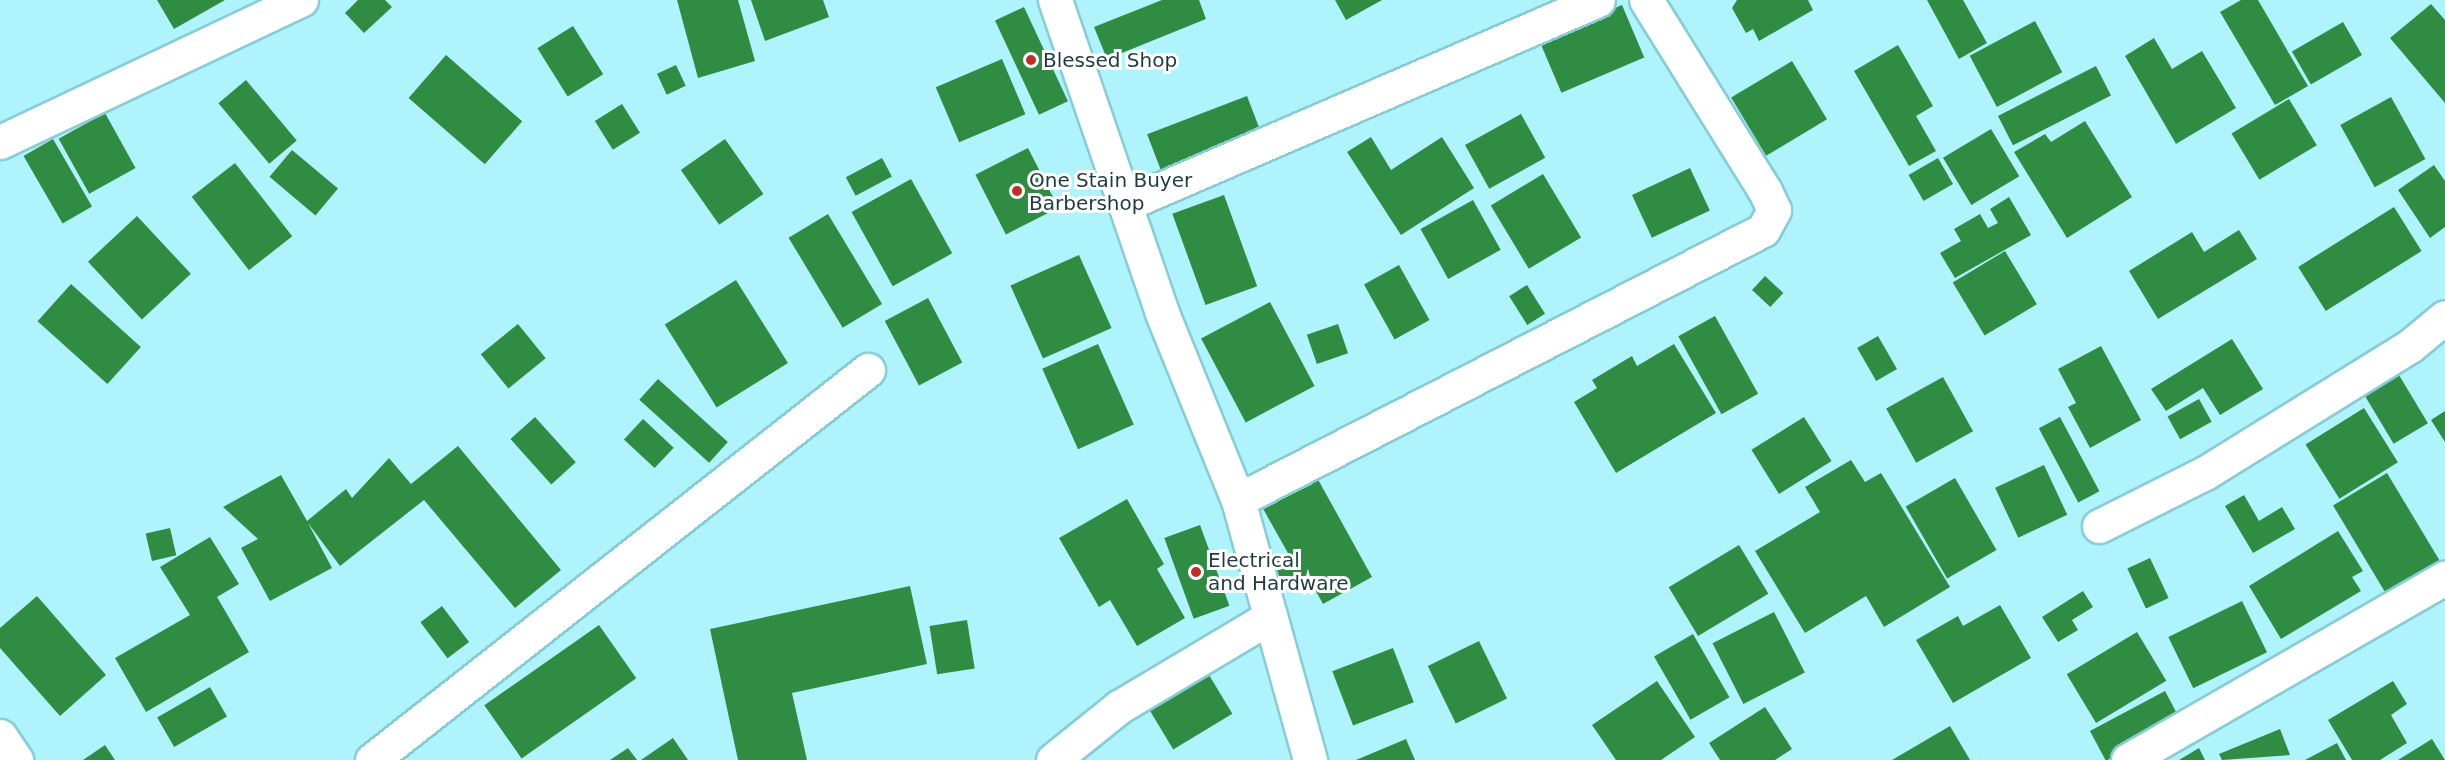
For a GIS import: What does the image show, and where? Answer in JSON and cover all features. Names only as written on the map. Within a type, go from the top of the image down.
[{"type":"street","points":[[0,142],[301,0]]},
{"type":"street","points":[[1055,0],[1162,313],[1238,500],[1310,760]]},
{"type":"street","points":[[1126,204],[1598,0]]},
{"type":"street","points":[[1238,500],[1764,230],[1774,210],[1765,191],[1646,0]]},
{"type":"street","points":[[2099,526],[2205,473],[2410,346],[2445,317]]},
{"type":"street","points":[[372,760],[868,370]]},
{"type":"street","points":[[2128,760],[2445,578]]},
{"type":"street","points":[[1053,760],[1119,707],[1270,617]]},
{"type":"street","points":[[0,736],[16,760]]},
{"type":"building","points":[[157,0],[225,0],[174,29]]},
{"type":"building","points":[[358,0],[385,0],[392,7],[364,33],[345,13]]},
{"type":"building","points":[[677,0],[738,0],[755,61],[698,78]]},
{"type":"building","points":[[751,0],[823,0],[829,17],[765,41]]},
{"type":"building","points":[[1162,0],[1199,0],[1206,19],[1107,59],[1094,27]]},
{"type":"building","points":[[1335,0],[1382,0],[1346,20]]},
{"type":"building","points":[[1737,0],[1808,0],[1813,10],[1759,41],[1753,29],[1746,33],[1732,8]]},
{"type":"building","points":[[1927,0],[1963,0],[1987,43],[1959,59]]},
{"type":"building","points":[[2241,0],[2258,0],[2308,86],[2275,105],[2220,12]]},
{"type":"building","points":[[2431,4],[2445,20],[2445,103],[2390,38]]},
{"type":"building","points":[[1622,5],[1644,57],[1561,93],[1539,40]]},
{"type":"building","name":"Blessed Shop","points":[[1024,7],[1068,101],[1039,115],[995,21]]},
{"type":"building","points":[[2035,21],[2062,72],[1997,107],[1970,56]]},
{"type":"building","points":[[2343,22],[2362,55],[2311,84],[2292,52]]},
{"type":"building","points":[[573,26],[603,74],[568,97],[537,48]]},
{"type":"building","points":[[2154,38],[2172,69],[2202,51],[2236,108],[2176,144],[2125,56]]},
{"type":"building","points":[[1898,45],[1933,106],[1916,116],[1936,151],[1909,166],[1854,71]]},
{"type":"building","points":[[446,55],[522,121],[485,164],[409,98]]},
{"type":"building","points":[[1002,59],[1025,114],[959,142],[936,87]]},
{"type":"building","points":[[1792,61],[1827,119],[1766,156],[1731,98]]},
{"type":"building","points":[[676,65],[686,86],[667,95],[657,74]]},
{"type":"building","points":[[2096,66],[2111,95],[2013,145],[1998,116]]},
{"type":"building","points":[[246,80],[297,141],[269,164],[218,103]]},
{"type":"building","points":[[1247,96],[1262,135],[1162,174],[1147,134]]},
{"type":"building","points":[[2391,97],[2425,159],[2375,187],[2340,125]]},
{"type":"building","points":[[2289,99],[2317,145],[2259,180],[2232,134]]},
{"type":"building","points":[[622,104],[640,133],[613,150],[595,121]]},
{"type":"building","points":[[105,113],[136,168],[89,194],[59,139]]},
{"type":"building","points":[[1521,114],[1545,158],[1489,189],[1465,145]]},
{"type":"building","points":[[2085,121],[2132,197],[2067,238],[2014,152],[2045,134],[2051,142]]},
{"type":"building","points":[[1991,129],[2019,176],[1971,205],[1943,158]]},
{"type":"building","points":[[1371,137],[1391,170],[1442,137],[1474,188],[1401,235],[1347,152]]},
{"type":"building","points":[[53,139],[92,207],[63,224],[24,156]]},
{"type":"building","points":[[725,139],[763,194],[719,225],[681,170]]},
{"type":"building","name":"One Stain Buyer Barbershop","points":[[1028,148],[1058,208],[1006,234],[975,175]]},
{"type":"building","points":[[292,150],[338,189],[315,215],[270,177]]},
{"type":"building","points":[[882,158],[892,177],[856,196],[846,177]]},
{"type":"building","points":[[1938,158],[1953,184],[1924,201],[1909,175]]},
{"type":"building","points":[[235,163],[292,236],[249,270],[192,197]]},
{"type":"building","points":[[2434,165],[2445,181],[2445,227],[2430,238],[2398,190]]},
{"type":"building","points":[[1690,168],[1710,211],[1652,238],[1632,195]]},
{"type":"building","points":[[1543,174],[1581,237],[1529,269],[1491,205]]},
{"type":"building","points":[[911,179],[952,253],[893,286],[852,212]]},
{"type":"building","points":[[1224,195],[1257,286],[1205,305],[1172,214]]},
{"type":"building","points":[[2009,197],[2031,235],[1955,278],[1940,253],[1961,241],[1954,229],[1980,214],[1988,228],[1998,223],[1990,209]]},
{"type":"building","points":[[1473,200],[1501,250],[1448,279],[1421,229]]},
{"type":"building","points":[[2394,207],[2422,251],[2326,311],[2298,267]]},
{"type":"building","points":[[828,214],[882,304],[843,328],[789,238]]},
{"type":"building","points":[[137,216],[191,274],[142,319],[88,262]]},
{"type":"building","points":[[2239,230],[2257,259],[2158,319],[2129,271],[2192,232],[2204,252]]},
{"type":"building","points":[[2005,251],[2037,304],[1985,336],[1953,282]]},
{"type":"building","points":[[1079,255],[1112,328],[1043,359],[1010,286]]},
{"type":"building","points":[[1399,265],[1430,320],[1395,339],[1364,284]]},
{"type":"building","points":[[1765,276],[1783,293],[1770,307],[1752,290]]},
{"type":"building","points":[[736,280],[788,363],[717,408],[665,325]]},
{"type":"building","points":[[71,284],[141,347],[107,384],[38,321]]},
{"type":"building","points":[[1527,285],[1545,314],[1527,325],[1509,296]]},
{"type":"building","points":[[928,298],[962,362],[919,385],[885,321]]},
{"type":"building","points":[[1270,302],[1315,386],[1246,422],[1201,339]]},
{"type":"building","points":[[1715,316],[1758,394],[1721,414],[1678,336]]},
{"type":"building","points":[[518,324],[546,358],[508,388],[481,354]]},
{"type":"building","points":[[1338,324],[1348,353],[1317,364],[1307,335]]},
{"type":"building","points":[[1878,336],[1897,369],[1876,381],[1857,348]]},
{"type":"building","points":[[2232,339],[2263,389],[2220,415],[2203,388],[2166,411],[2151,389]]},
{"type":"building","points":[[1098,344],[1134,424],[1078,449],[1042,369]]},
{"type":"building","points":[[1674,344],[1716,413],[1616,473],[1574,402],[1597,388],[1592,380],[1632,356],[1637,366]]},
{"type":"building","points":[[2101,346],[2141,420],[2090,448],[2068,407],[2076,403],[2058,369]]},
{"type":"building","points":[[2396,370],[2428,423],[2394,444],[2362,391]]},
{"type":"building","points":[[1943,377],[1973,431],[1916,463],[1886,409]]},
{"type":"building","points":[[658,379],[728,442],[709,463],[639,400]]},
{"type":"building","points":[[2199,399],[2212,422],[2180,439],[2168,416]]},
{"type":"building","points":[[2364,408],[2398,462],[2339,499],[2305,445]]},
{"type":"building","points":[[2445,411],[2445,442],[2431,420]]},
{"type":"building","points":[[535,417],[576,462],[551,484],[510,439]]},
{"type":"building","points":[[1804,417],[1832,461],[1779,494],[1751,450]]},
{"type":"building","points":[[2060,417],[2099,491],[2078,502],[2039,428]]},
{"type":"building","points":[[643,419],[674,448],[655,468],[624,439]]},
{"type":"building","points":[[458,446],[561,570],[515,608],[424,500],[340,566],[308,523],[332,568],[270,601],[241,548],[258,539],[223,507],[281,475],[307,521],[346,489],[352,498],[389,458],[411,484]]},
{"type":"building","points":[[1851,460],[1865,482],[1881,473],[1950,587],[1884,627],[1866,596],[1805,633],[1755,551],[1820,512],[1805,487]]},
{"type":"building","points":[[2044,465],[2067,515],[2018,538],[1995,488]]},
{"type":"building","points":[[2387,473],[2441,563],[2387,595],[2333,505]]},
{"type":"building","points":[[1315,474],[1372,577],[1323,604],[1308,577],[1282,591],[1268,566],[1289,555],[1261,505]]},
{"type":"building","points":[[1955,478],[1996,550],[1947,578],[1906,506]]},
{"type":"building","points":[[2244,495],[2259,521],[2282,507],[2295,529],[2253,553],[2225,506]]},
{"type":"building","points":[[1127,499],[1164,564],[1157,569],[1185,618],[1137,646],[1110,600],[1099,607],[1059,538]]},
{"type":"building","name":"Electrical and Hardware","points":[[1200,525],[1229,606],[1194,619],[1164,538]]},
{"type":"building","points":[[170,528],[176,555],[152,561],[146,534]]},
{"type":"building","points":[[2338,531],[2363,571],[2352,577],[2361,591],[2281,639],[2249,586]]},
{"type":"building","points":[[210,537],[239,584],[217,597],[249,652],[146,712],[115,658],[190,615],[160,567]]},
{"type":"building","points":[[1739,545],[1768,594],[1698,636],[1669,587]]},
{"type":"building","points":[[2150,558],[2169,598],[2146,608],[2127,569]]},
{"type":"building","points":[[910,586],[927,664],[792,693],[807,760],[738,760],[710,629]]},
{"type":"building","points":[[2083,591],[2093,607],[2072,620],[2078,630],[2058,642],[2042,617]]},
{"type":"building","points":[[37,596],[106,675],[60,716],[0,648],[0,628]]},
{"type":"building","points":[[2242,601],[2267,652],[2193,688],[2168,637]]},
{"type":"building","points":[[2000,605],[2031,658],[1953,703],[1916,640],[1958,616],[1963,626]]},
{"type":"building","points":[[442,606],[469,642],[448,658],[420,622]]},
{"type":"building","points":[[1774,612],[1805,673],[1743,704],[1713,643]]},
{"type":"building","points":[[967,620],[975,668],[937,674],[929,626]]},
{"type":"building","points":[[599,625],[636,678],[522,759],[484,705]]},
{"type":"building","points":[[2137,632],[2166,681],[2096,723],[2067,674]]},
{"type":"building","points":[[1693,634],[1730,697],[1691,720],[1654,656]]},
{"type":"building","points":[[1479,641],[1507,699],[1456,724],[1428,666]]},
{"type":"building","points":[[1393,648],[1414,702],[1353,725],[1332,671]]},
{"type":"building","points":[[1203,665],[1232,714],[1173,749],[1144,701]]},
{"type":"building","points":[[1657,681],[1695,737],[1661,760],[1616,760],[1592,725]]},
{"type":"building","points":[[2393,681],[2407,704],[2391,715],[2407,743],[2380,760],[2352,760],[2328,720]]},
{"type":"building","points":[[210,687],[227,716],[174,747],[157,718]]},
{"type":"building","points":[[2165,691],[2181,721],[2108,760],[2105,760],[2090,731]]},
{"type":"building","points":[[1765,707],[1792,749],[1775,760],[1720,760],[1709,743]]},
{"type":"building","points":[[1950,726],[1970,760],[1892,760]]},
{"type":"building","points":[[2280,729],[2290,755],[2222,760],[2219,754]]},
{"type":"building","points":[[673,738],[688,760],[641,760]]},
{"type":"building","points":[[1406,739],[1415,760],[1356,760]]},
{"type":"building","points":[[2432,739],[2445,760],[2398,760]]},
{"type":"building","points":[[2337,743],[2346,760],[2305,760]]},
{"type":"building","points":[[105,745],[115,760],[83,760]]},
{"type":"building","points":[[628,748],[637,760],[610,760]]},
{"type":"building","points":[[2199,748],[2205,760],[2179,760]]},
{"type":"place","name":"Blessed Shop","points":[[1031,60]]},
{"type":"place","name":"One Stain Buyer Barbershop","points":[[1017,191]]},
{"type":"place","name":"Electrical and Hardware","points":[[1196,572]]}]
